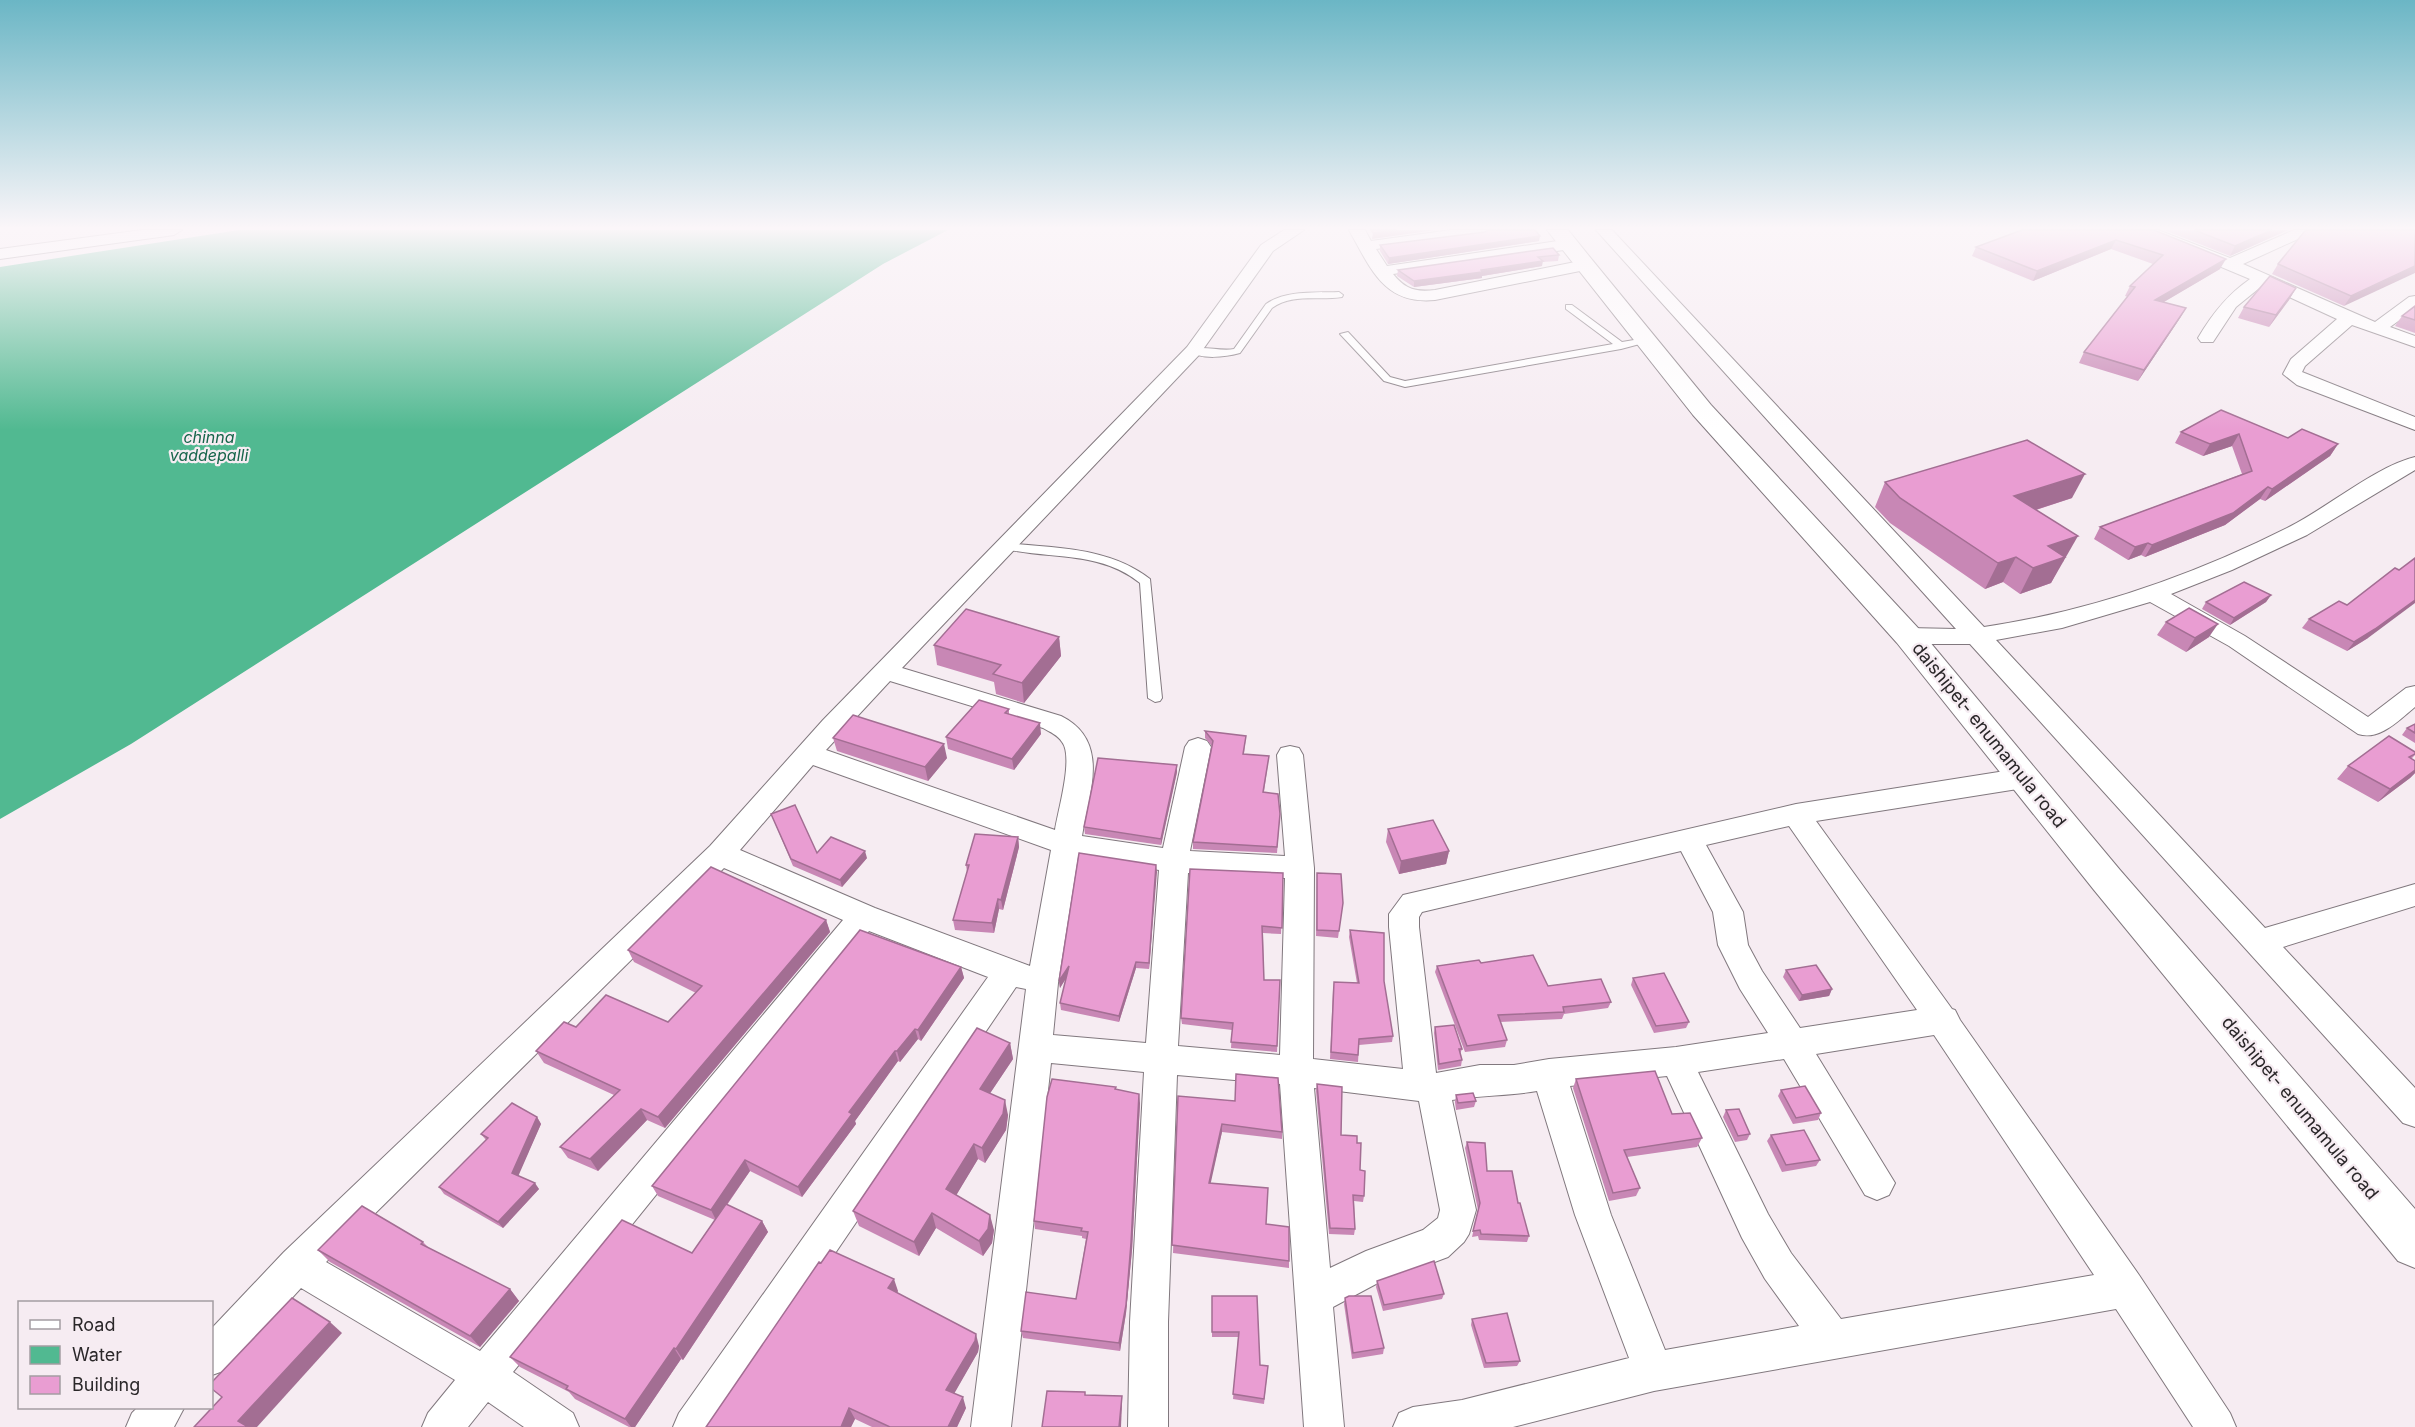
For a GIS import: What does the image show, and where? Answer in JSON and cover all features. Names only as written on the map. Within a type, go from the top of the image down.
[{"type":"street","points":[[213,1355],[297,1265],[720,854],[832,726],[1013,547],[1193,351],[1232,297]]},
{"type":"street","name":"daishipet- enumamula road","points":[[1604,297],[1634,343],[1702,410],[1908,636],[2115,889],[2415,1245]]},
{"type":"street","points":[[1666,297],[2415,1112]]},
{"type":"street","points":[[2207,338],[2223,310],[2235,297]]},
{"type":"street","points":[[2303,297],[2376,329],[2415,342]]},
{"type":"street","points":[[2376,329],[2415,301]]},
{"type":"street","points":[[2349,318],[2297,363],[2292,374],[2304,381],[2415,424]]},
{"type":"street","points":[[1908,636],[1979,635],[2050,624],[2151,593],[2248,554],[2301,529],[2401,469],[2415,463]]},
{"type":"street","points":[[2151,593],[2237,640],[2396,746]]},
{"type":"street","points":[[887,672],[1052,722],[1072,735],[1081,750],[1067,846],[1042,983],[991,1427]]},
{"type":"street","points":[[2367,728],[2384,720],[2415,694]]},
{"type":"street","points":[[1148,1427],[1149,1322],[1161,1058],[1174,861],[1198,747]]},
{"type":"street","points":[[809,754],[1067,846],[1174,861],[1300,868]]},
{"type":"street","points":[[1290,755],[1300,868],[1296,1071],[1324,1427]]},
{"type":"street","points":[[1314,1297],[1366,1269],[1435,1244],[1446,1237],[1456,1222],[1458,1210],[1427,1087],[1404,927],[1404,914],[1413,903],[1796,814],[2024,778]]},
{"type":"street","points":[[1796,814],[1944,1020],[2126,1288],[2216,1427]]},
{"type":"street","points":[[1688,839],[1728,912],[1733,945],[1751,980],[1877,1183]]},
{"type":"street","points":[[720,854],[864,916],[1042,983]]},
{"type":"street","points":[[2259,942],[2415,895]]},
{"type":"street","points":[[442,1427],[864,916]]},
{"type":"street","points":[[693,1427],[1009,972]]},
{"type":"street","points":[[1036,1048],[1296,1071],[1427,1087],[1480,1080],[1514,1080],[1549,1074],[1676,1061],[1793,1045],[1944,1020]]},
{"type":"street","points":[[1676,1061],[1755,1226],[1778,1266],[1832,1339]]},
{"type":"street","points":[[1549,1074],[1593,1215],[1654,1371]]},
{"type":"street","points":[[297,1265],[485,1376],[559,1427]]},
{"type":"street","points":[[1413,1427],[1462,1420],[1654,1371],[2126,1288]]},
{"type":"street","points":[[146,1427],[162,1409]]},
{"type":"lane","points":[[1193,351],[1223,354],[1237,351],[1269,306],[1281,298],[1308,297]]},
{"type":"lane","points":[[1569,307],[1634,343]]},
{"type":"lane","points":[[1345,334],[1387,379],[1405,384],[1634,343]]},
{"type":"lane","points":[[1013,547],[1045,550],[1124,566],[1137,573],[1146,582],[1155,698]]},
{"type":"water","name":"chinna vaddepalli","points":[[0,297],[832,297],[131,744],[0,819]]},
{"type":"building","points":[[2127,297],[2161,297],[2155,300],[2186,308],[2144,370],[2084,352]]},
{"type":"building","points":[[2253,297],[2290,297],[2276,315],[2244,307]]},
{"type":"building","points":[[2415,306],[2415,320],[2402,316]]},
{"type":"building","points":[[2221,410],[2288,438],[2302,429],[2338,444],[2272,489],[2268,487],[2233,513],[2152,545],[2148,543],[2135,547],[2100,527],[2252,471],[2239,434],[2210,444],[2181,432]]},
{"type":"building","points":[[2027,440],[2085,474],[2014,496],[2078,536],[2048,546],[2065,557],[2033,568],[2016,557],[1998,563],[1900,498],[1885,482]]},
{"type":"building","points":[[2415,558],[2415,600],[2354,642],[2309,619],[2339,601],[2347,605],[2395,568],[2399,570]]},
{"type":"building","points":[[2244,582],[2271,595],[2234,618],[2206,602]]},
{"type":"building","points":[[2189,608],[2218,624],[2195,638],[2166,622]]},
{"type":"building","points":[[966,609],[1059,637],[1022,683],[993,674],[1001,665],[934,645]]},
{"type":"building","points":[[979,700],[1009,709],[1005,713],[1040,723],[1012,759],[946,737]]},
{"type":"building","points":[[853,715],[944,744],[925,767],[833,738]]},
{"type":"building","points":[[2415,724],[2415,733],[2407,728]]},
{"type":"building","points":[[1205,731],[1246,736],[1243,754],[1269,756],[1263,792],[1278,794],[1280,814],[1277,847],[1193,842],[1213,741]]},
{"type":"building","points":[[2389,736],[2415,752],[2409,757],[2415,761],[2415,770],[2390,789],[2348,766]]},
{"type":"building","points":[[1098,758],[1177,765],[1161,839],[1084,827]]},
{"type":"building","points":[[795,805],[817,853],[831,837],[865,851],[840,880],[791,859],[771,814]]},
{"type":"building","points":[[1433,820],[1449,851],[1401,861],[1388,829]]},
{"type":"building","points":[[975,834],[1018,837],[1001,900],[998,899],[992,923],[953,920],[969,865],[966,865]]},
{"type":"building","points":[[1079,853],[1156,865],[1149,963],[1136,962],[1119,1016],[1060,1003],[1069,966],[1059,981]]},
{"type":"building","points":[[711,867],[826,920],[658,1117],[641,1109],[590,1159],[560,1147],[620,1090],[536,1051],[564,1022],[576,1027],[606,995],[668,1022],[702,986],[628,950]]},
{"type":"building","points":[[1190,869],[1283,873],[1282,928],[1262,926],[1264,980],[1280,980],[1277,1046],[1231,1042],[1233,1023],[1181,1018]]},
{"type":"building","points":[[1317,873],[1341,874],[1343,903],[1339,931],[1317,930]]},
{"type":"building","points":[[860,930],[961,967],[918,1030],[915,1029],[895,1051],[849,1112],[852,1114],[798,1187],[745,1160],[711,1210],[652,1186]]},
{"type":"building","points":[[1350,930],[1384,933],[1384,981],[1393,1036],[1359,1039],[1358,1055],[1331,1052],[1334,982],[1359,983]]},
{"type":"building","points":[[1533,955],[1548,986],[1601,979],[1611,1002],[1563,1007],[1564,1012],[1498,1015],[1507,1040],[1467,1046],[1437,966],[1479,960],[1481,963]]},
{"type":"building","points":[[1816,965],[1832,989],[1802,995],[1786,970]]},
{"type":"building","points":[[1664,973],[1689,1022],[1656,1026],[1633,978]]},
{"type":"building","points":[[1454,1025],[1462,1049],[1459,1049],[1462,1060],[1439,1064],[1435,1027]]},
{"type":"building","points":[[977,1028],[1010,1043],[980,1089],[1005,1100],[1003,1114],[982,1148],[974,1144],[946,1189],[990,1215],[988,1229],[979,1241],[932,1213],[914,1242],[853,1211]]},
{"type":"building","points":[[1655,1071],[1672,1114],[1690,1113],[1702,1138],[1624,1150],[1640,1188],[1613,1193],[1576,1079]]},
{"type":"building","points":[[1236,1074],[1278,1078],[1282,1132],[1222,1124],[1209,1183],[1268,1188],[1266,1224],[1289,1227],[1289,1261],[1172,1245],[1178,1096],[1235,1101]]},
{"type":"building","points":[[1052,1079],[1116,1087],[1115,1089],[1139,1094],[1131,1243],[1126,1305],[1119,1343],[1021,1331],[1026,1292],[1076,1299],[1088,1232],[1081,1231],[1082,1228],[1034,1221],[1047,1097]]},
{"type":"building","points":[[1317,1084],[1342,1087],[1341,1135],[1357,1136],[1357,1143],[1361,1143],[1360,1170],[1365,1171],[1364,1196],[1353,1195],[1355,1229],[1330,1228]]},
{"type":"building","points":[[1805,1086],[1821,1113],[1796,1118],[1781,1090]]},
{"type":"building","points":[[1473,1093],[1476,1101],[1458,1103],[1456,1095]]},
{"type":"building","points":[[512,1103],[537,1117],[512,1173],[535,1183],[498,1222],[439,1187],[488,1138],[481,1134]]},
{"type":"building","points":[[1739,1109],[1750,1134],[1738,1136],[1726,1110]]},
{"type":"building","points":[[1804,1130],[1820,1160],[1786,1165],[1771,1135]]},
{"type":"building","points":[[1467,1142],[1485,1143],[1487,1171],[1512,1171],[1518,1203],[1520,1203],[1529,1236],[1481,1234],[1480,1230],[1473,1231],[1480,1203]]},
{"type":"building","points":[[726,1204],[762,1221],[676,1349],[674,1348],[625,1419],[566,1389],[568,1386],[510,1357],[622,1220],[692,1253]]},
{"type":"building","points":[[362,1206],[423,1242],[421,1244],[510,1289],[470,1336],[318,1250]]},
{"type":"building","points":[[830,1250],[894,1279],[888,1288],[976,1334],[975,1341],[946,1390],[963,1397],[948,1427],[890,1427],[849,1408],[841,1427],[706,1427],[819,1262],[821,1263]]},
{"type":"building","points":[[1434,1261],[1444,1294],[1384,1305],[1377,1281]]},
{"type":"building","points":[[1212,1296],[1257,1296],[1260,1365],[1268,1366],[1264,1399],[1233,1394],[1239,1332],[1212,1332]]},
{"type":"building","points":[[1371,1296],[1384,1348],[1353,1353],[1345,1298]]},
{"type":"building","points":[[292,1298],[330,1322],[238,1421],[248,1427],[194,1427],[222,1397],[213,1390],[213,1381]]},
{"type":"building","points":[[1507,1313],[1520,1361],[1486,1363],[1472,1319]]},
{"type":"building","points":[[1047,1391],[1122,1396],[1119,1427],[1042,1427]]}]
